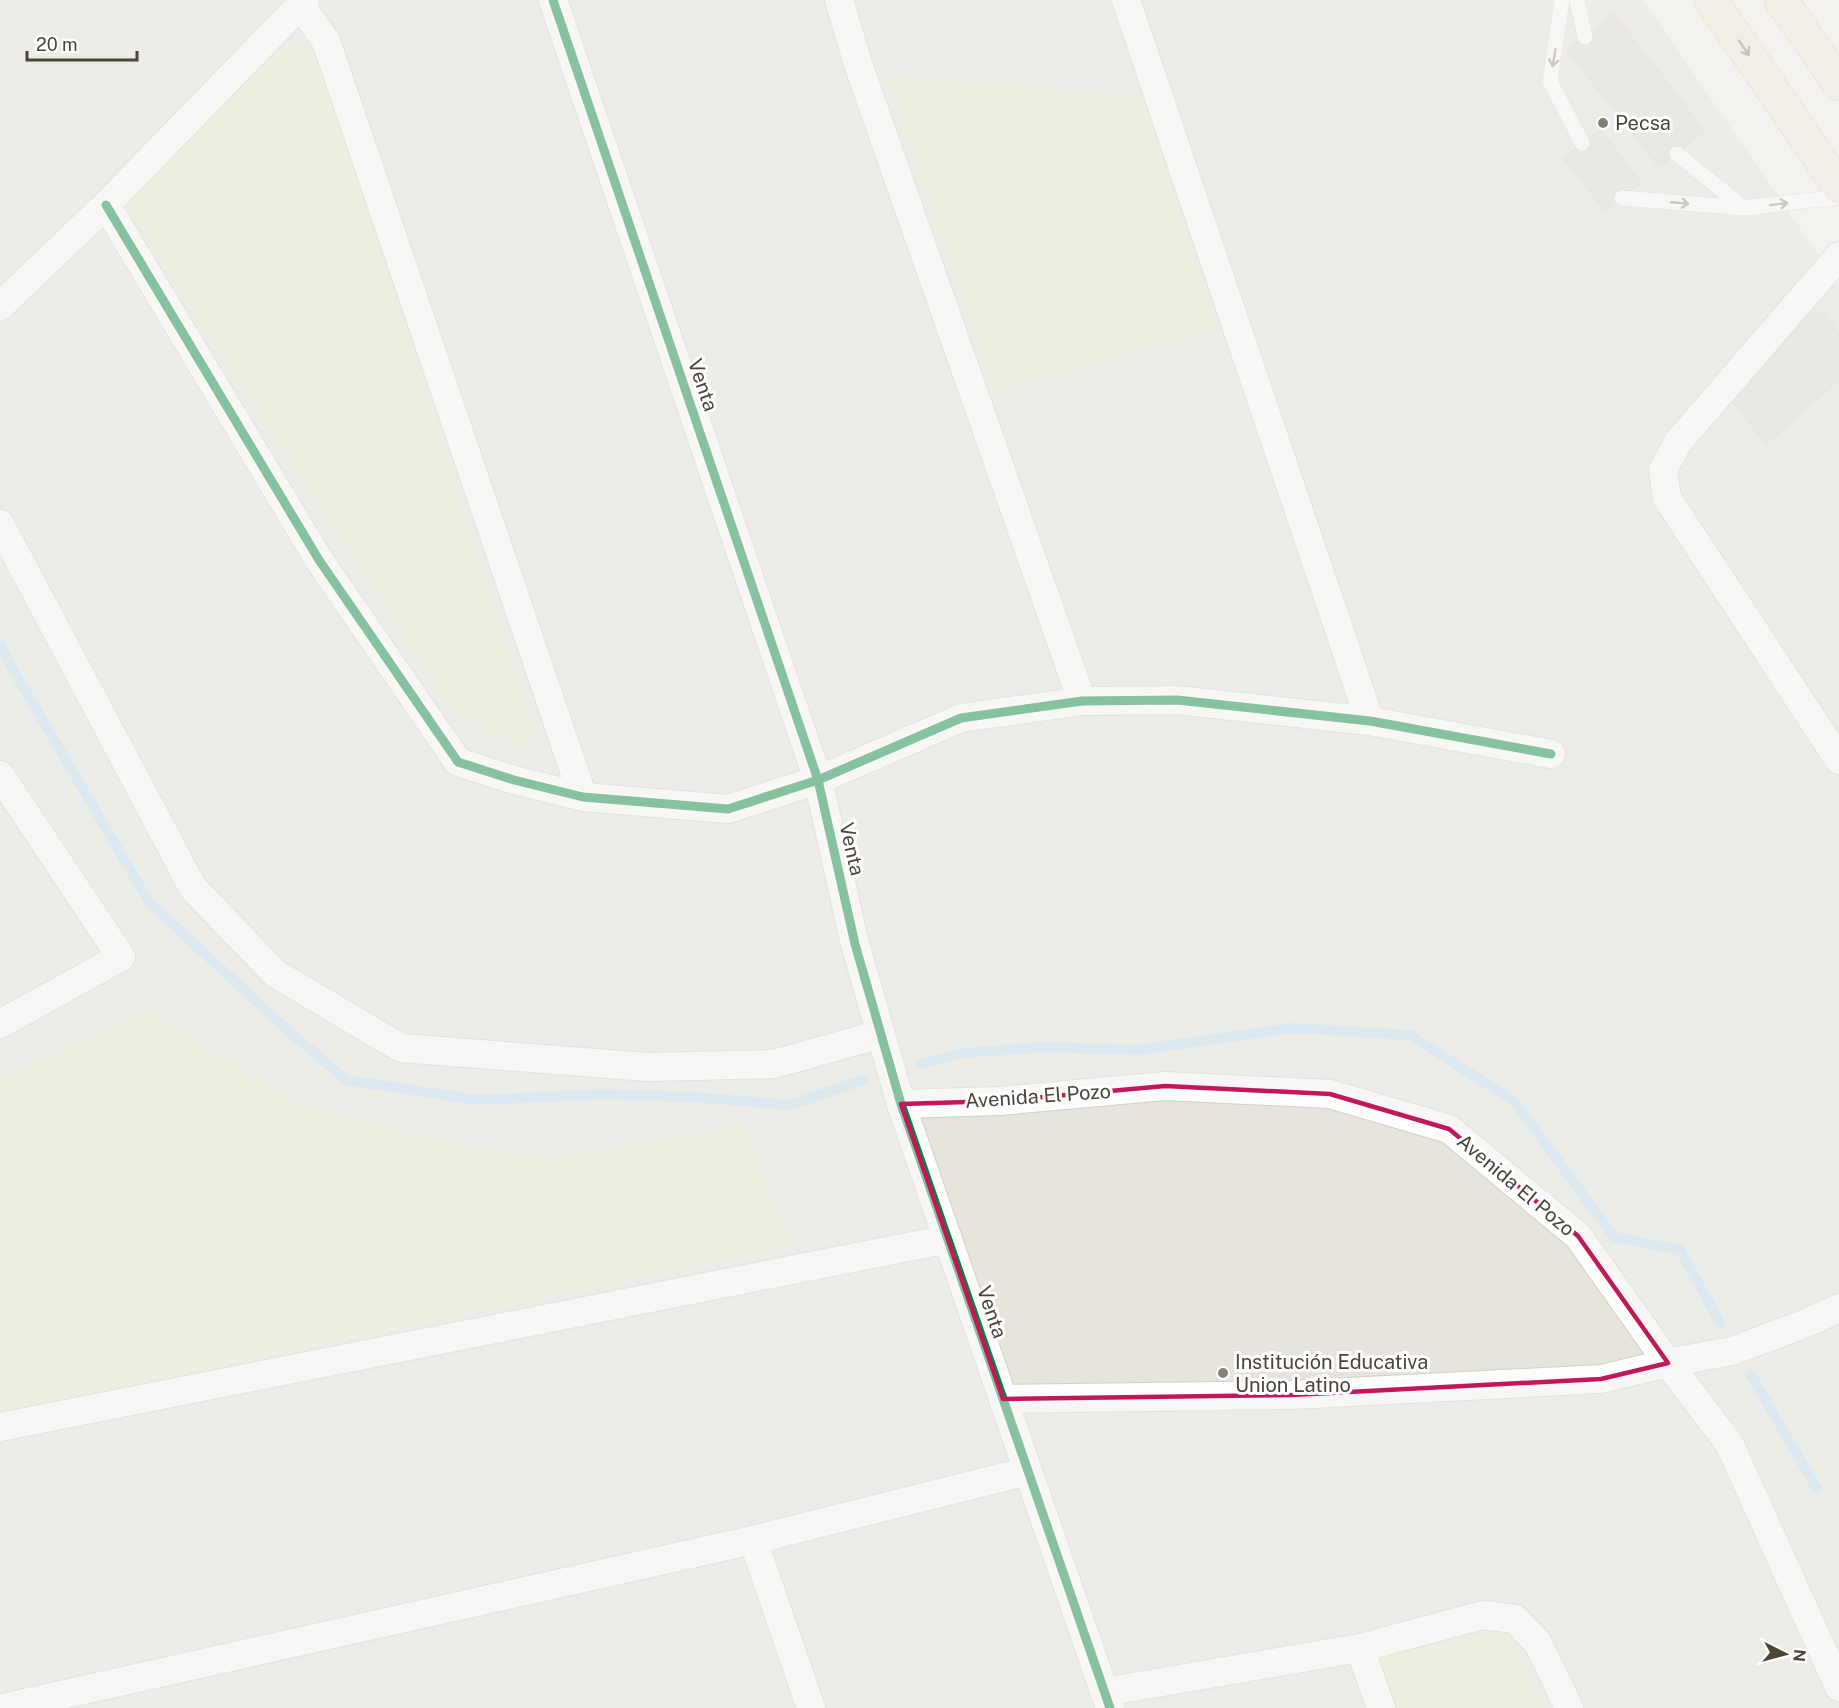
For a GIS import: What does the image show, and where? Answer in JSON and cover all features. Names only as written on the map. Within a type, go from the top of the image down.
[{"type":"highway","points":[[1711,0],[1839,188]]},
{"type":"highway","points":[[1781,0],[1839,84]]},
{"type":"street","name":"Venta","points":[[552,0],[818,780],[855,944],[902,1104],[1107,1700]]},
{"type":"street","points":[[839,0],[858,64],[1082,701]]},
{"type":"street","points":[[1126,0],[1370,721]]},
{"type":"street","points":[[0,306],[106,205],[302,2],[326,41],[583,797]]},
{"type":"street","points":[[106,205],[319,561],[458,762],[514,780],[583,797],[728,809],[818,780],[962,718],[1082,701],[1177,700],[1370,721],[1551,754]]},
{"type":"street","points":[[1839,256],[1678,442],[1663,470],[1667,498],[1839,760]]},
{"type":"street","points":[[0,524],[193,888],[276,974],[401,1048],[648,1067],[774,1064],[881,1034]]},
{"type":"street","points":[[0,775],[122,957],[0,1024]]},
{"type":"street","name":"Avenida El Pozo","points":[[902,1104],[1000,1101],[1165,1086],[1330,1094],[1449,1129],[1578,1236],[1668,1363],[1729,1443],[1839,1687]]},
{"type":"street","points":[[0,1427],[948,1239]]},
{"type":"street","points":[[1003,1399],[1291,1395],[1601,1379],[1732,1351],[1839,1308]]},
{"type":"street","points":[[3,1708],[753,1540],[1028,1471]]},
{"type":"street","points":[[753,1540],[810,1708]]},
{"type":"street","points":[[1107,1700],[1360,1648],[1483,1615],[1515,1619],[1538,1643],[1569,1708]]},
{"type":"street","points":[[1360,1648],[1381,1708]]},
{"type":"lane","points":[[1562,0],[1550,81],[1582,143]]},
{"type":"lane","points":[[1577,0],[1585,37]]},
{"type":"lane","points":[[1677,154],[1744,208]]},
{"type":"lane","points":[[1622,198],[1744,208],[1839,196]]},
{"type":"highlighted area","points":[[1165,1086],[1330,1094],[1449,1129],[1578,1236],[1668,1363],[1601,1379],[1291,1395],[1003,1399],[901,1104],[1000,1101]]},
{"type":"shaded area","points":[[0,0],[1643,0],[1839,285],[1839,1708],[0,1708]]},
{"type":"green space","points":[[294,42],[307,49],[321,71],[536,738],[516,747],[485,732],[443,694],[130,208],[143,183],[276,51]]},
{"type":"green space","points":[[889,76],[1144,98],[1215,327],[995,391]]},
{"type":"green space","points":[[149,1012],[294,1104],[432,1141],[552,1160],[744,1127],[790,1245],[0,1413],[0,1079]]},
{"type":"green space","points":[[1506,1631],[1543,1708],[1395,1708],[1377,1657]]},
{"type":"building","points":[[1614,14],[1705,131],[1659,167],[1567,51]]},
{"type":"building","points":[[1600,129],[1641,183],[1605,211],[1563,158]]},
{"type":"building","points":[[1825,312],[1839,335],[1839,380],[1766,444],[1731,400],[1807,313]]},
{"type":"waterway","points":[[0,644],[149,902],[284,1027],[346,1080],[478,1100],[604,1094],[694,1097],[790,1105],[863,1080]]},
{"type":"waterway","points":[[921,1064],[962,1053],[1048,1047],[1137,1050],[1292,1028],[1410,1035],[1514,1101],[1614,1237],[1680,1250],[1720,1323]]},
{"type":"waterway","points":[[1751,1375],[1817,1489]]},
{"type":"cycle path","points":[[553,0],[818,780],[855,944],[901,1104],[1110,1708]]},
{"type":"cycle path","points":[[106,205],[319,560],[458,762],[514,780],[583,797],[728,809],[818,780],[961,718],[1082,701],[1177,700],[1370,721],[1551,754]]},
{"type":"place","name":"Pecsa","points":[[1603,123]]},
{"type":"place","name":"Institución Educativa Union Latino","points":[[1223,1373]]}]
